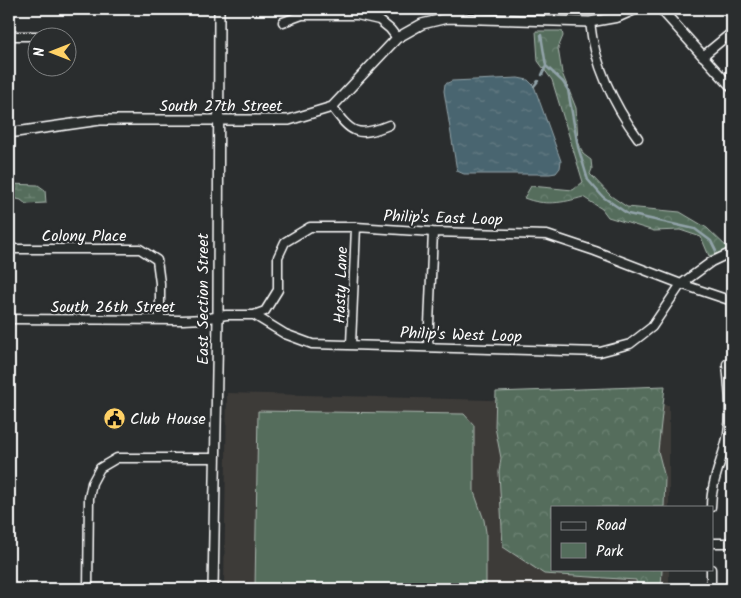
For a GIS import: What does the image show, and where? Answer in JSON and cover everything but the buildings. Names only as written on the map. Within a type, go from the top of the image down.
[{"type":"street","name":"East Section Street","points":[[213,589],[218,316],[219,9]]},
{"type":"street","name":"South 27th Street","points":[[9,133],[100,120],[289,120],[332,107],[398,38],[422,24],[446,18],[590,22],[618,18],[636,9]]},
{"type":"street","points":[[661,9],[732,88]]},
{"type":"street","points":[[283,22],[302,15],[357,16],[379,20],[390,28],[398,38]]},
{"type":"street","points":[[590,22],[594,52],[622,116],[638,138]]},
{"type":"street","points":[[703,56],[732,32]]},
{"type":"street","points":[[9,36],[28,36]]},
{"type":"street","points":[[332,107],[345,126],[356,131],[372,132],[389,125]]},
{"type":"street","name":"Philip's East Loop","points":[[254,316],[264,311],[278,290],[278,258],[285,242],[310,227],[356,227],[432,232],[547,235],[732,301]]},
{"type":"street","name":"Hasty Lane","points":[[351,344],[356,227]]},
{"type":"street","points":[[428,347],[432,232]]},
{"type":"street","name":"Colony Place","points":[[9,249],[140,249],[157,260],[160,283],[160,320]]},
{"type":"street","points":[[680,284],[711,262],[732,252]]},
{"type":"street","name":"Philip's West Loop","points":[[218,316],[254,316],[285,334],[312,344],[600,352],[630,344],[652,327],[680,284]]},
{"type":"street","name":"South 26th Street","points":[[9,319],[160,320],[204,319],[218,316]]},
{"type":"street","points":[[711,506],[712,492],[728,434],[730,410],[727,364]]},
{"type":"street","points":[[88,589],[89,498],[92,483],[100,468],[117,458],[216,458]]},
{"type":"street","points":[[714,543],[732,543]]},
{"type":"street","points":[[711,570],[711,589]]},
{"type":"shaded area","points":[[227,393],[669,405],[669,506],[551,506],[551,570],[669,570],[669,589],[224,589]]},
{"type":"green space","points":[[536,31],[562,31],[563,36],[558,48],[562,73],[576,108],[578,141],[583,154],[591,160],[592,169],[590,174],[611,196],[627,207],[680,212],[707,228],[730,250],[709,256],[701,237],[680,230],[654,231],[608,217],[602,209],[583,197],[554,203],[524,198],[531,186],[573,190],[583,182],[552,80],[538,61]]},
{"type":"green space","points":[[9,184],[38,185],[45,190],[46,203],[26,204],[21,200],[9,197]]},
{"type":"green space","points":[[665,386],[658,451],[665,478],[664,506],[551,506],[551,570],[662,570],[661,589],[637,589],[636,580],[544,574],[503,547],[499,472],[501,458],[495,427],[496,392]]},
{"type":"green space","points":[[258,411],[464,414],[474,425],[474,492],[484,520],[486,532],[486,589],[255,587]]},
{"type":"water","points":[[518,78],[528,80],[534,86],[561,161],[560,168],[556,173],[550,174],[464,174],[457,171],[444,91],[445,84],[452,81]]},
{"type":"waterway","points":[[528,9],[535,11]]},
{"type":"waterway","points":[[541,35],[546,66],[563,82],[568,90],[578,147],[588,180],[603,197],[628,214],[695,229],[711,241],[716,251]]},
{"type":"waterway","points":[[542,75],[546,66]]},
{"type":"waterway","points":[[534,86],[538,81]]},
{"type":"place","name":"Club House","points":[[114,418]]}]
